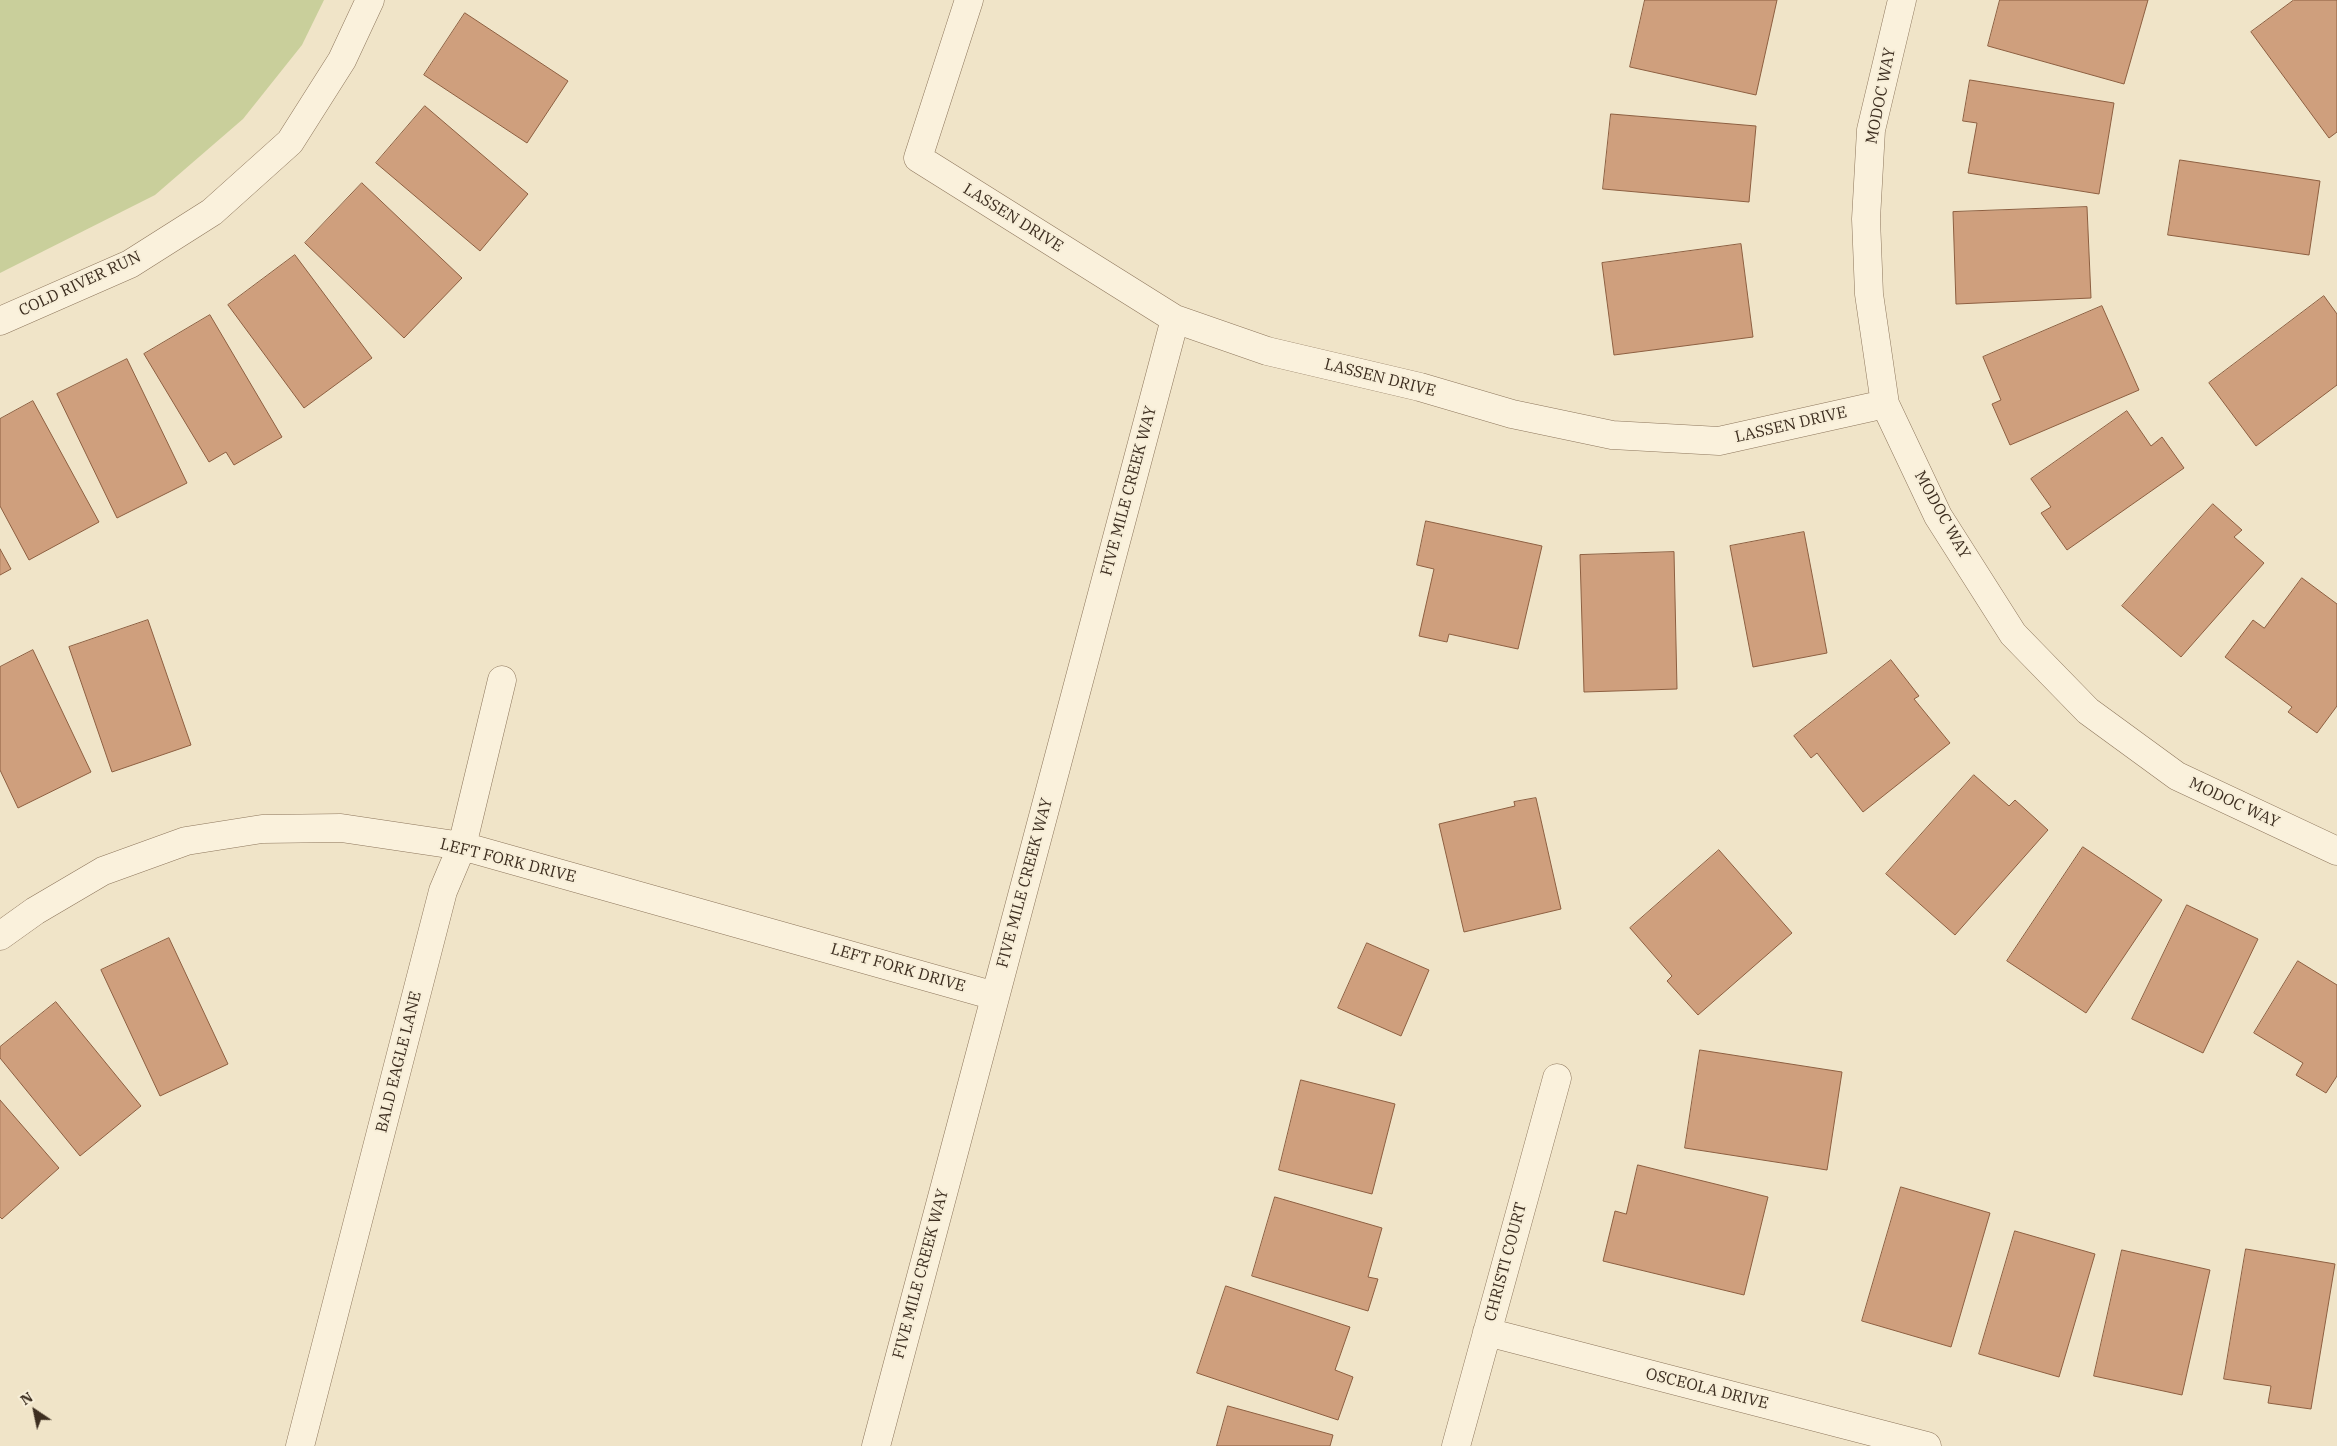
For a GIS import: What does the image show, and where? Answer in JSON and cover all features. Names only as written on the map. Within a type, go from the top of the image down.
[{"type":"street","name":"COLD RIVER RUN","points":[[0,322],[130,264],[212,212],[290,142],[342,60],[370,0]]},
{"type":"street","name":"LASSEN DRIVE","points":[[970,0],[918,158],[1174,319],[1266,351],[1420,387],[1512,414],[1612,435],[1718,442],[1886,404]]},
{"type":"street","name":"MODOC WAY","points":[[1902,0],[1871,130],[1866,219],[1869,294],[1886,404],[1938,516],[2012,634],[2088,711],[2177,776],[2337,851]]},
{"type":"street","name":"FIVE MILE CREEK WAY","points":[[876,1446],[1174,319]]},
{"type":"street","name":"BALD EAGLE LANE","points":[[300,1446],[443,891],[462,846],[502,680]]},
{"type":"street","name":"LEFT FORK DRIVE","points":[[0,936],[35,910],[103,871],[186,841],[262,829],[341,828],[462,846],[995,996]]},
{"type":"street","name":"CHRISTI COURT","points":[[1456,1446],[1557,1078]]},
{"type":"street","name":"OSCEOLA DRIVE","points":[[1487,1332],[1927,1446]]},
{"type":"green space","points":[[0,0],[324,0],[302,45],[243,119],[155,195],[0,273]]},
{"type":"building","points":[[1645,0],[1777,0],[1756,95],[1630,67]]},
{"type":"building","points":[[2000,0],[2148,0],[2124,84],[1988,46]]},
{"type":"building","points":[[2294,0],[2337,0],[2337,132],[2329,138],[2251,32]]},
{"type":"building","points":[[465,13],[568,81],[527,143],[424,75]]},
{"type":"building","points":[[1970,80],[2114,103],[2099,194],[1968,173],[1977,123],[1963,121]]},
{"type":"building","points":[[425,106],[528,194],[480,251],[376,163]]},
{"type":"building","points":[[1611,114],[1756,126],[1749,202],[1603,189]]},
{"type":"building","points":[[2180,160],[2320,181],[2309,255],[2168,235]]},
{"type":"building","points":[[362,183],[462,278],[404,338],[305,243]]},
{"type":"building","points":[[2087,207],[2091,298],[1956,304],[1953,212]]},
{"type":"building","points":[[1741,244],[1753,337],[1614,355],[1602,263]]},
{"type":"building","points":[[295,255],[372,358],[304,408],[228,305]]},
{"type":"building","points":[[2324,296],[2337,314],[2337,385],[2256,446],[2209,383]]},
{"type":"building","points":[[2102,306],[2139,390],[2010,445],[1992,404],[2001,400],[1983,357]]},
{"type":"building","points":[[210,315],[282,437],[234,465],[226,452],[209,462],[144,354]]},
{"type":"building","points":[[127,359],[187,483],[117,518],[57,394]]},
{"type":"building","points":[[33,401],[99,522],[29,560],[0,506],[0,419]]},
{"type":"building","points":[[2127,411],[2151,446],[2162,437],[2184,468],[2067,550],[2041,513],[2051,507],[2031,479]]},
{"type":"building","points":[[2213,504],[2242,530],[2234,537],[2264,563],[2181,657],[2122,606]]},
{"type":"building","points":[[1426,521],[1542,546],[1518,649],[1449,634],[1447,642],[1419,636],[1434,569],[1417,565]]},
{"type":"building","points":[[1804,532],[1827,653],[1753,667],[1730,546]]},
{"type":"building","points":[[0,549],[11,569],[0,575]]},
{"type":"building","points":[[1674,552],[1677,689],[1584,692],[1580,555]]},
{"type":"building","points":[[2302,578],[2337,604],[2337,706],[2317,733],[2288,712],[2292,707],[2225,657],[2253,620],[2264,628]]},
{"type":"building","points":[[148,620],[191,745],[112,772],[69,647]]},
{"type":"building","points":[[33,650],[91,772],[18,808],[0,770],[0,667]]},
{"type":"building","points":[[1891,660],[1919,696],[1914,699],[1950,743],[1863,812],[1817,753],[1811,758],[1794,736]]},
{"type":"building","points":[[1974,775],[2009,806],[2015,800],[2048,830],[1955,935],[1886,874]]},
{"type":"building","points":[[1536,798],[1561,909],[1464,932],[1439,824],[1515,806],[1514,802]]},
{"type":"building","points":[[2083,847],[2162,900],[2086,1013],[2007,961]]},
{"type":"building","points":[[1719,850],[1792,933],[1698,1015],[1667,981],[1672,976],[1630,928]]},
{"type":"building","points":[[2187,905],[2258,939],[2203,1053],[2132,1019]]},
{"type":"building","points":[[169,938],[228,1064],[160,1096],[101,970]]},
{"type":"building","points":[[1367,943],[1429,970],[1401,1036],[1338,1008]]},
{"type":"building","points":[[2298,961],[2337,985],[2337,1076],[2326,1093],[2296,1075],[2303,1063],[2254,1033]]},
{"type":"building","points":[[56,1002],[141,1106],[80,1156],[0,1058],[0,1047]]},
{"type":"building","points":[[1700,1050],[1842,1072],[1827,1170],[1685,1148]]},
{"type":"building","points":[[1301,1080],[1395,1104],[1372,1194],[1279,1170]]},
{"type":"building","points":[[0,1100],[59,1168],[2,1219],[0,1217]]},
{"type":"building","points":[[1638,1165],[1768,1197],[1744,1295],[1603,1261],[1615,1211],[1626,1214]]},
{"type":"building","points":[[1901,1187],[1990,1213],[1951,1347],[1862,1321]]},
{"type":"building","points":[[1275,1197],[1382,1228],[1368,1277],[1378,1279],[1368,1311],[1252,1276]]},
{"type":"building","points":[[2015,1231],[2095,1254],[2059,1377],[1979,1354]]},
{"type":"building","points":[[2246,1249],[2335,1264],[2311,1409],[2268,1403],[2271,1386],[2224,1379]]},
{"type":"building","points":[[2122,1250],[2210,1270],[2182,1395],[2094,1376]]},
{"type":"building","points":[[1226,1286],[1350,1327],[1335,1370],[1353,1377],[1338,1420],[1197,1373]]},
{"type":"building","points":[[1228,1406],[1333,1435],[1330,1446],[1217,1446]]}]
